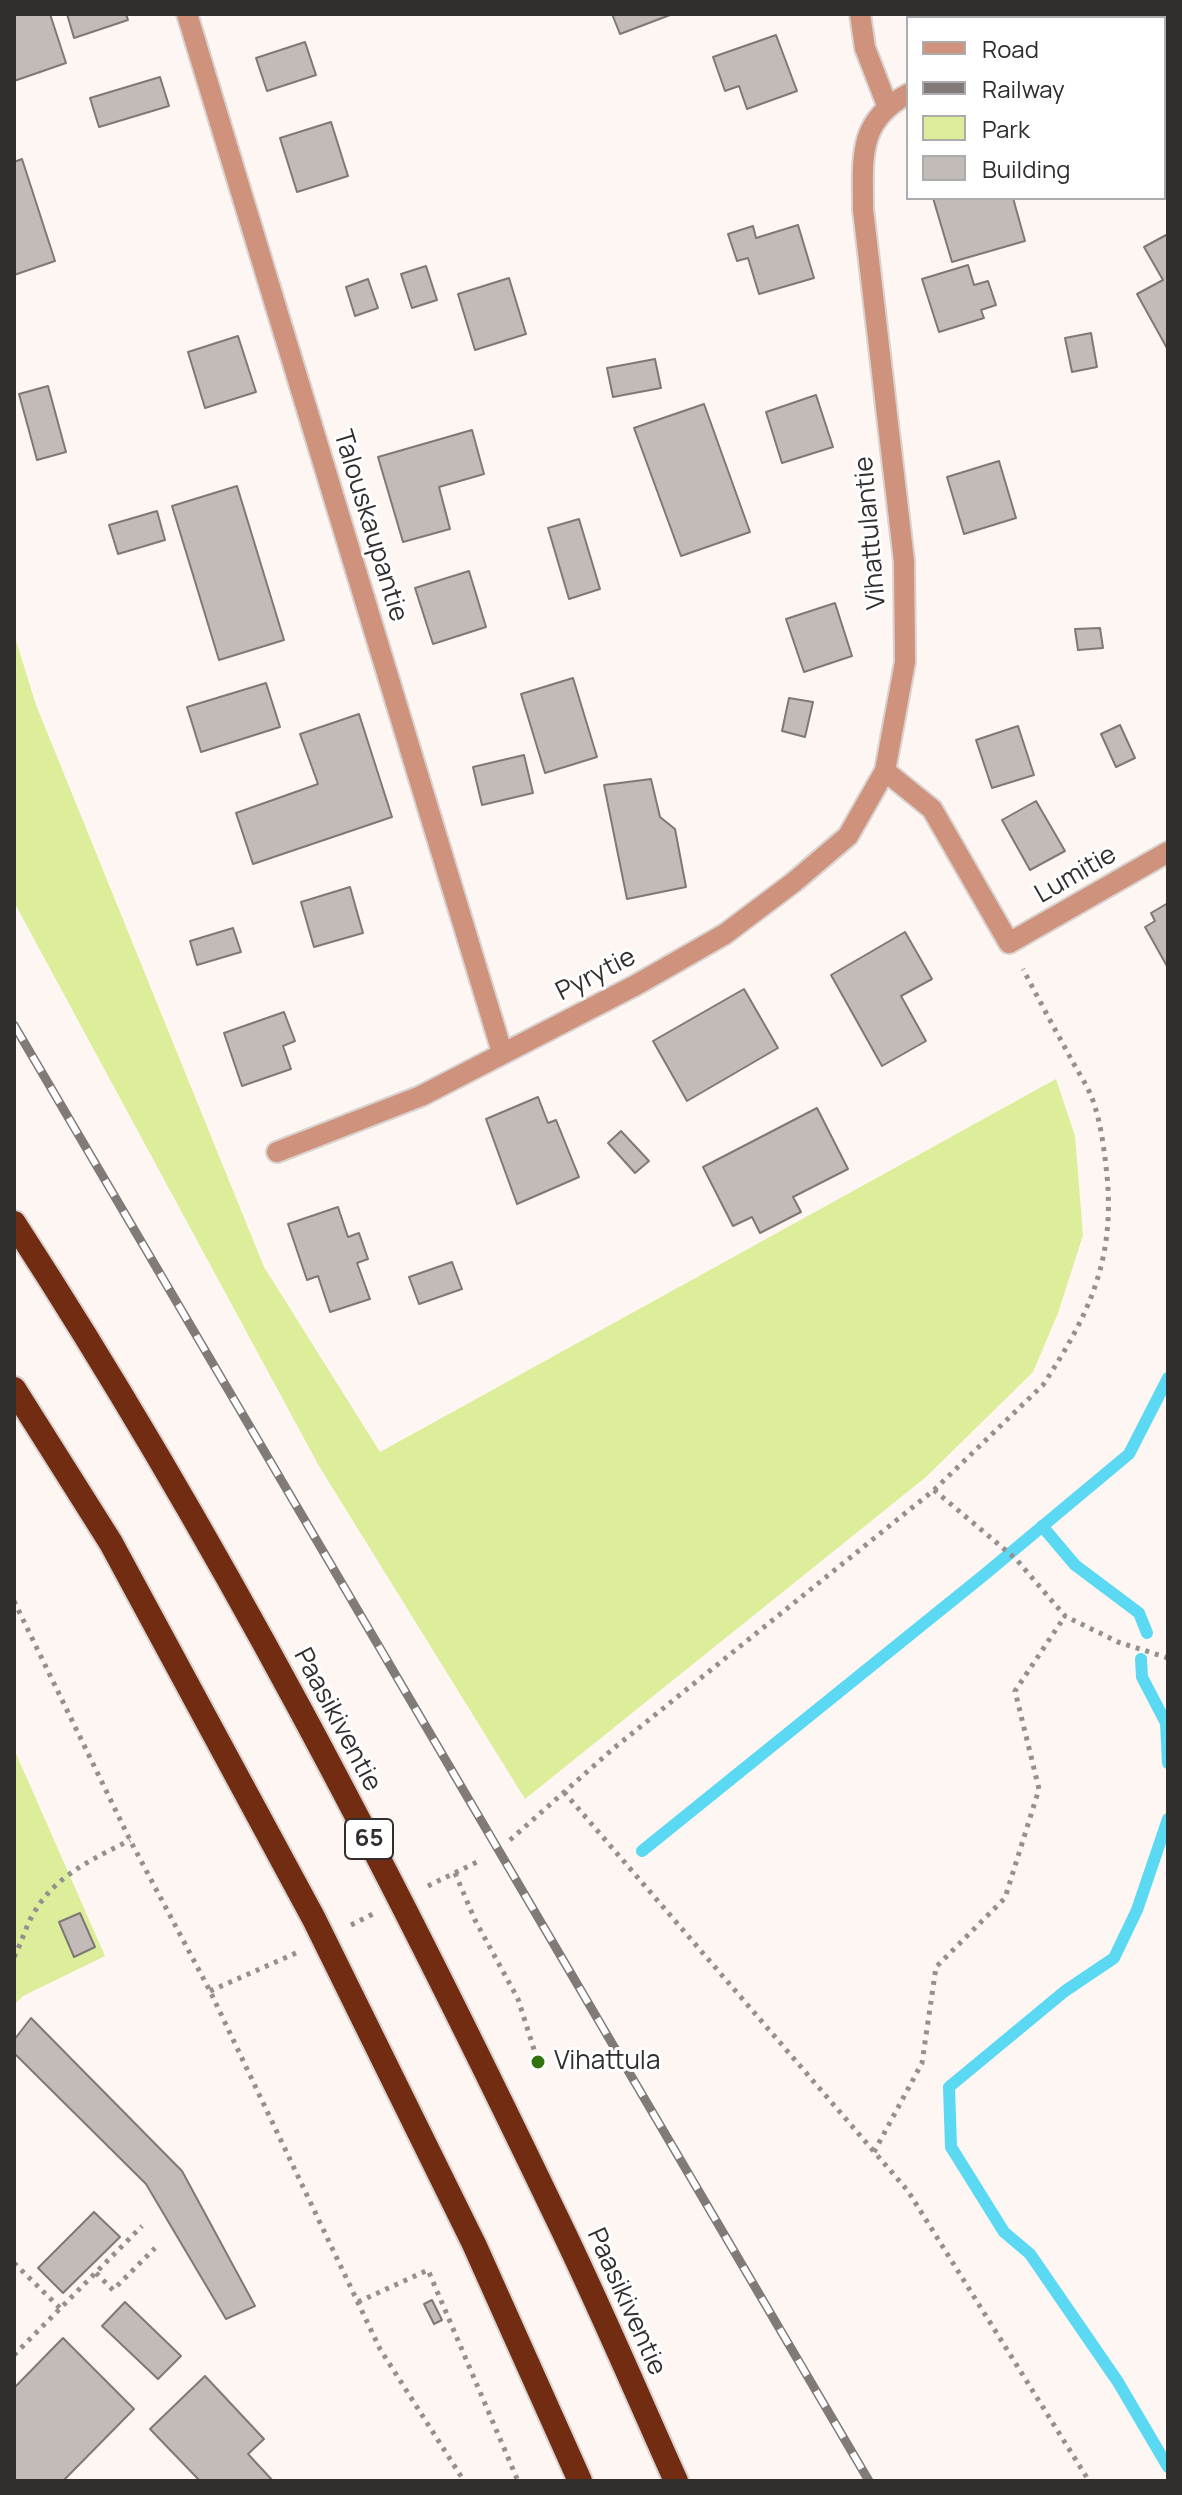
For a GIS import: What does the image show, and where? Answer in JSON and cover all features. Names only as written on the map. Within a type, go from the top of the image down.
[{"type":"highway","name":"Paasikiventie","points":[[14,1223],[80,1325],[186,1502],[387,1873],[557,2217],[676,2481]]},
{"type":"highway","points":[[14,1389],[111,1543],[314,1919],[474,2244],[580,2481]]},
{"type":"street","name":"Talouskaupantie","points":[[187,14],[502,1052]]},
{"type":"street","points":[[860,14],[865,48],[887,105],[906,95]]},
{"type":"street","name":"Vihattulantie","points":[[885,771],[905,662],[904,561],[863,209],[863,155],[871,127],[887,105]]},
{"type":"street","name":"Pyrytie","points":[[277,1152],[421,1096],[636,985],[725,934],[848,836],[885,771]]},
{"type":"street","points":[[885,771],[932,809],[1009,943]]},
{"type":"street","name":"Lumitie","points":[[1009,943],[1168,852]]},
{"type":"path","points":[[510,1840],[614,1748],[934,1490],[1043,1385],[1089,1304],[1104,1264],[1109,1231],[1105,1157],[1091,1096],[1009,943]]},
{"type":"path","points":[[934,1490],[1016,1559],[1065,1616],[1118,1642],[1168,1658]]},
{"type":"path","points":[[14,1601],[130,1840],[210,1991],[380,2349],[464,2481]]},
{"type":"path","points":[[874,2152],[922,2063],[936,1967],[1005,1898],[1039,1789],[1015,1691],[1065,1616]]},
{"type":"path","points":[[564,1792],[908,2191],[1089,2481]]},
{"type":"path","points":[[14,1957],[34,1912],[47,1894],[87,1862],[130,1840]]},
{"type":"path","points":[[428,1886],[479,1861]]},
{"type":"path","points":[[455,1873],[475,1920],[518,1999],[538,2062]]},
{"type":"path","points":[[351,1925],[374,1914]]},
{"type":"path","points":[[210,1991],[297,1953]]},
{"type":"path","points":[[14,2355],[142,2226]]},
{"type":"path","points":[[96,2273],[113,2290],[155,2248]]},
{"type":"path","points":[[14,2263],[60,2308]]},
{"type":"path","points":[[358,2302],[428,2270],[518,2481]]},
{"type":"green space","points":[[14,634],[36,705],[264,1267],[380,1452],[1056,1079],[1075,1136],[1083,1235],[1058,1313],[1033,1372],[926,1477],[525,1799],[319,1466],[14,902]]},
{"type":"green space","points":[[14,1749],[105,1956],[23,1996],[14,2005]]},
{"type":"building","points":[[14,14],[50,14],[66,63],[14,81]]},
{"type":"building","points":[[67,14],[126,14],[128,20],[74,38]]},
{"type":"building","points":[[612,14],[670,14],[670,15],[620,34]]},
{"type":"building","points":[[776,35],[797,91],[747,109],[739,86],[725,91],[713,57]]},
{"type":"building","points":[[305,42],[316,75],[267,91],[256,58]]},
{"type":"building","points":[[160,77],[169,106],[99,127],[90,98]]},
{"type":"building","points":[[331,122],[348,176],[297,192],[280,138]]},
{"type":"building","points":[[22,159],[55,261],[14,275],[14,162]]},
{"type":"building","points":[[934,200],[1014,200],[1025,241],[952,262]]},
{"type":"building","points":[[798,225],[814,278],[759,294],[748,258],[737,261],[728,234],[753,226],[756,238]]},
{"type":"building","points":[[1168,234],[1168,350],[1137,294],[1163,280],[1144,247]]},
{"type":"building","points":[[968,265],[974,285],[988,281],[996,305],[981,310],[984,318],[939,332],[922,279]]},
{"type":"building","points":[[426,266],[437,300],[412,308],[401,274]]},
{"type":"building","points":[[509,278],[526,334],[475,350],[458,294]]},
{"type":"building","points":[[368,279],[378,308],[355,316],[346,287]]},
{"type":"building","points":[[1091,333],[1097,367],[1072,372],[1065,338]]},
{"type":"building","points":[[238,336],[256,392],[205,408],[188,352]]},
{"type":"building","points":[[655,359],[661,388],[613,397],[607,368]]},
{"type":"building","points":[[48,386],[66,452],[37,460],[19,394]]},
{"type":"building","points":[[816,395],[833,447],[782,463],[766,412]]},
{"type":"building","points":[[704,404],[750,532],[681,556],[634,428]]},
{"type":"building","points":[[472,430],[484,474],[439,487],[450,529],[403,542],[378,457]]},
{"type":"building","points":[[999,461],[1016,518],[964,534],[947,477]]},
{"type":"building","points":[[237,486],[284,640],[219,660],[172,506]]},
{"type":"building","points":[[157,511],[165,540],[118,554],[109,525]]},
{"type":"building","points":[[579,519],[600,589],[569,599],[548,528]]},
{"type":"building","points":[[469,571],[486,627],[433,644],[415,588]]},
{"type":"building","points":[[835,603],[852,656],[804,672],[786,619]]},
{"type":"building","points":[[1100,628],[1103,648],[1078,650],[1075,629]]},
{"type":"building","points":[[573,678],[597,757],[545,773],[521,694]]},
{"type":"building","points":[[266,683],[280,727],[201,752],[187,707]]},
{"type":"building","points":[[789,698],[813,702],[805,737],[782,731]]},
{"type":"building","points":[[359,714],[392,817],[253,864],[236,813],[318,784],[300,734]]},
{"type":"building","points":[[1120,725],[1135,758],[1116,767],[1101,734]]},
{"type":"building","points":[[1018,726],[1034,775],[992,788],[976,740]]},
{"type":"building","points":[[524,755],[533,793],[482,805],[473,767]]},
{"type":"building","points":[[651,779],[660,817],[675,829],[686,887],[627,899],[604,785]]},
{"type":"building","points":[[1036,801],[1065,851],[1030,870],[1002,820]]},
{"type":"building","points":[[350,887],[363,933],[314,947],[301,902]]},
{"type":"building","points":[[1168,903],[1168,968],[1145,927],[1155,921],[1151,913]]},
{"type":"building","points":[[233,928],[241,952],[197,965],[190,941]]},
{"type":"building","points":[[905,932],[932,979],[901,996],[926,1041],[882,1066],[831,975]]},
{"type":"building","points":[[744,989],[778,1048],[687,1101],[653,1041]]},
{"type":"building","points":[[284,1012],[295,1041],[283,1046],[291,1069],[242,1086],[224,1033]]},
{"type":"building","points":[[538,1097],[548,1123],[556,1120],[579,1177],[517,1204],[486,1119]]},
{"type":"building","points":[[817,1108],[848,1169],[793,1197],[801,1212],[760,1233],[752,1217],[733,1226],[703,1167]]},
{"type":"building","points":[[621,1131],[649,1161],[635,1173],[608,1143]]},
{"type":"building","points":[[338,1207],[348,1237],[359,1233],[368,1259],[357,1263],[370,1299],[330,1312],[318,1276],[307,1280],[288,1224]]},
{"type":"building","points":[[452,1262],[462,1289],[419,1304],[409,1277]]},
{"type":"building","points":[[80,1913],[95,1947],[74,1957],[59,1922]]},
{"type":"building","points":[[31,2018],[182,2171],[255,2306],[226,2319],[146,2184],[14,2053],[14,2040]]},
{"type":"building","points":[[94,2212],[120,2237],[63,2293],[38,2268]]},
{"type":"building","points":[[432,2300],[442,2320],[434,2324],[424,2304]]},
{"type":"building","points":[[125,2302],[181,2356],[158,2379],[102,2326]]},
{"type":"building","points":[[63,2338],[134,2409],[63,2481],[14,2481],[14,2388]]},
{"type":"building","points":[[205,2376],[264,2439],[248,2454],[273,2481],[200,2481],[150,2429]]},
{"type":"waterway","points":[[642,1851],[1129,1454],[1168,1378]]},
{"type":"waterway","points":[[1042,1526],[1075,1565],[1139,1613],[1147,1633]]},
{"type":"waterway","points":[[1141,1659],[1142,1677],[1166,1723],[1168,1763]]},
{"type":"waterway","points":[[1168,1819],[1137,1910],[1114,1958],[1065,1991],[949,2087],[951,2147],[1004,2232],[1030,2254],[1118,2382],[1168,2467]]},
{"type":"railway","points":[[14,1025],[869,2481]]},
{"type":"place","name":"Vihattula","points":[[538,2062]]}]
